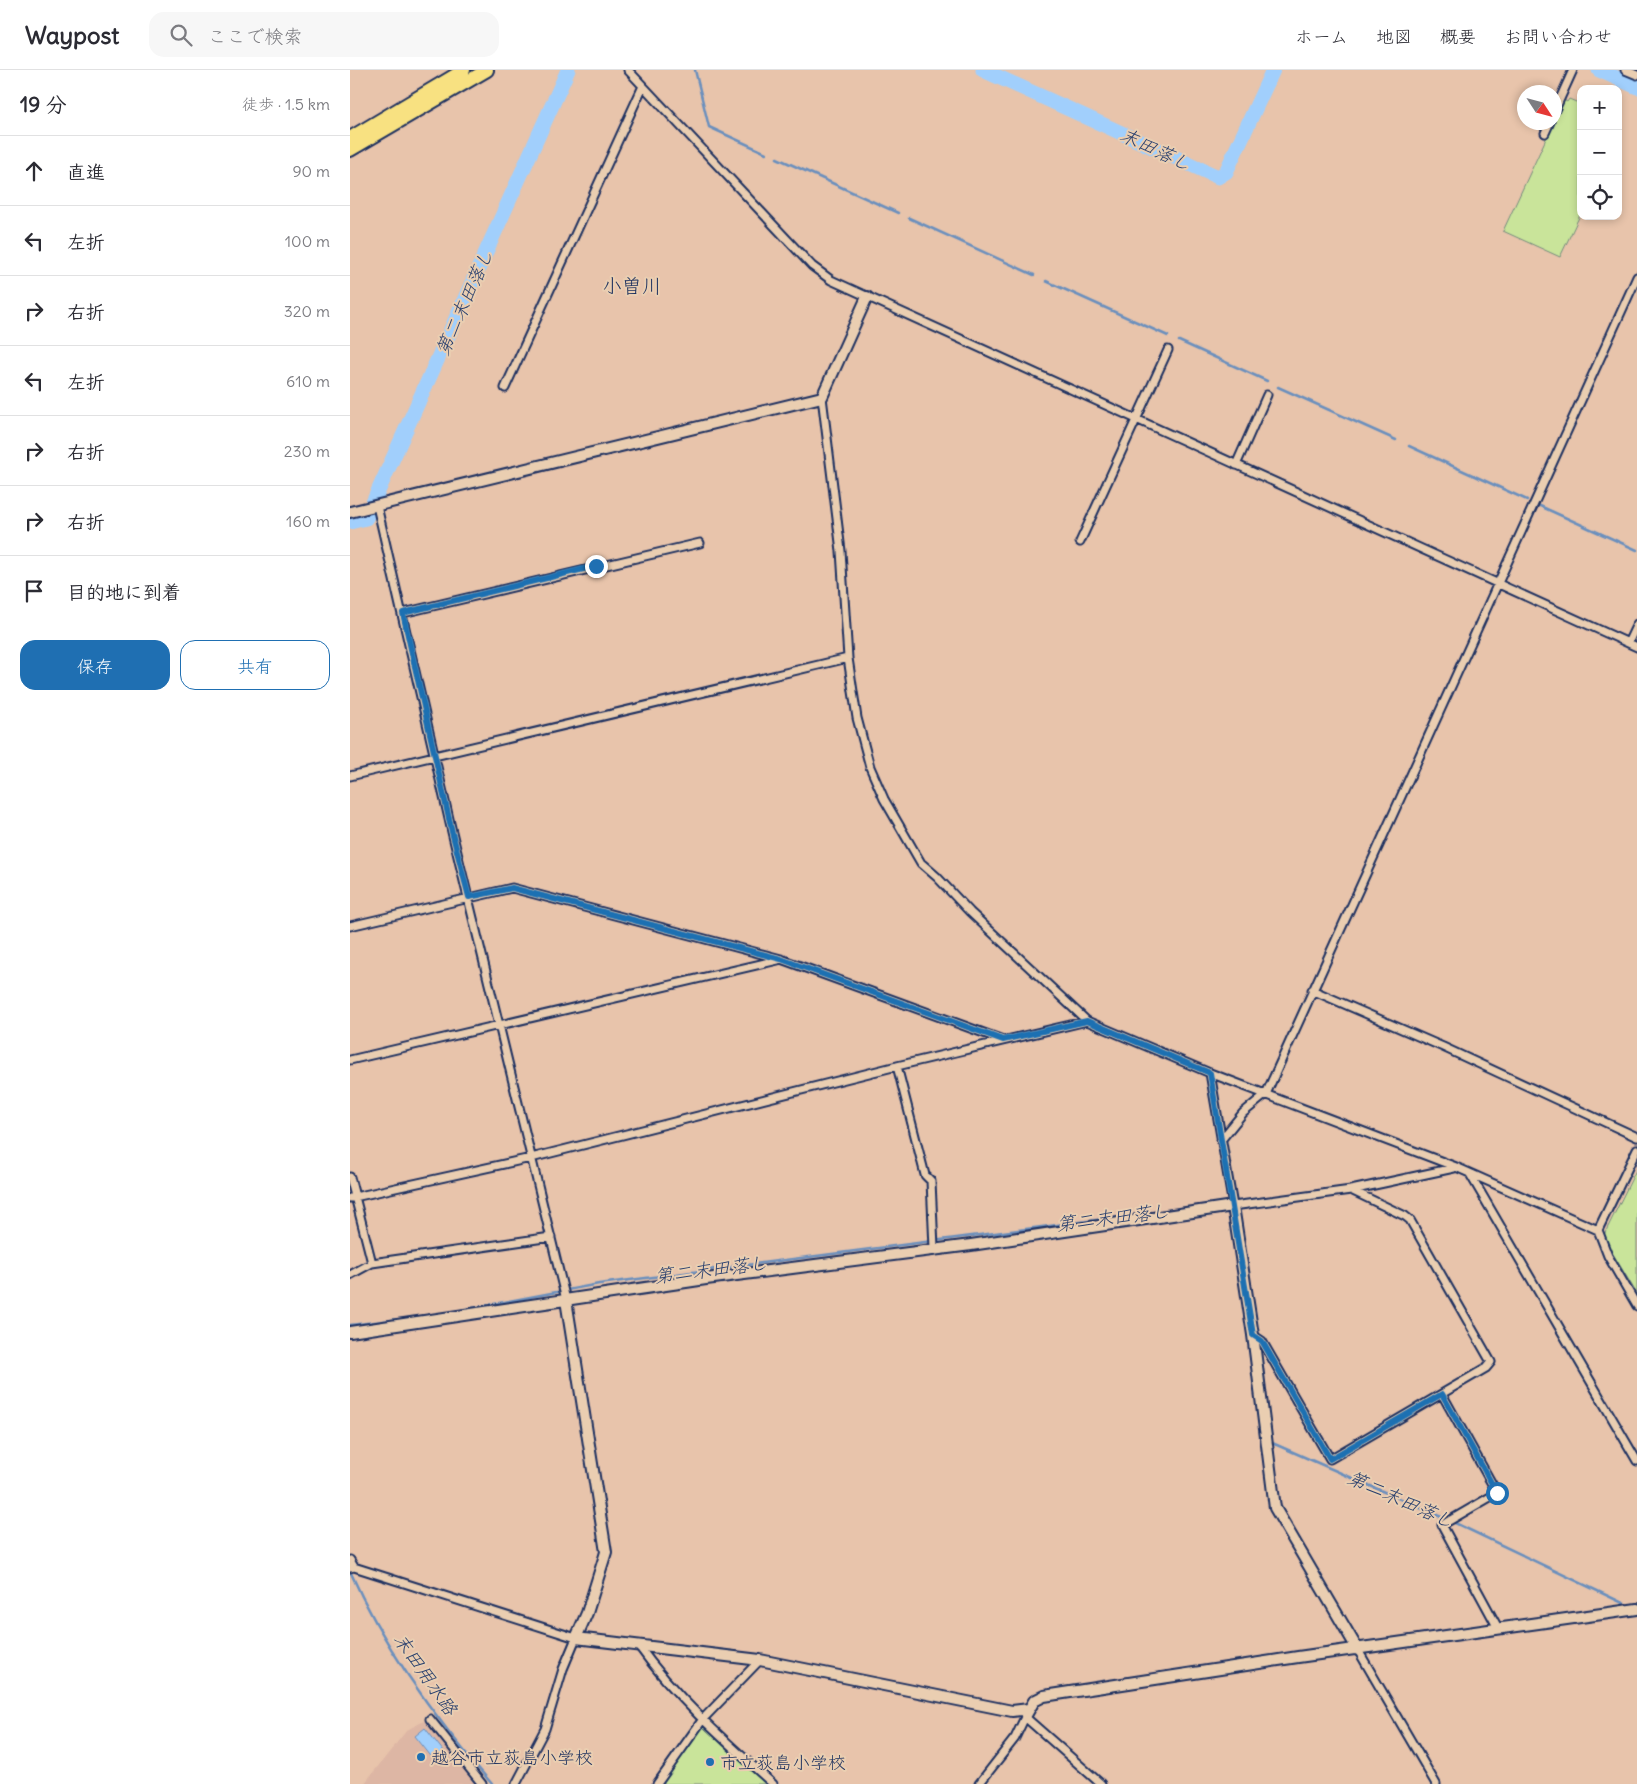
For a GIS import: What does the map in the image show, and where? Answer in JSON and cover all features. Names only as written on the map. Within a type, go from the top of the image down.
[{"type":"highway","points":[[350,138],[464,70]]},
{"type":"highway","points":[[350,150],[487,70]]},
{"type":"street","points":[[628,70],[812,266],[831,280],[1637,647]]},
{"type":"street","points":[[1562,94],[1573,70]]},
{"type":"street","points":[[1626,70],[1637,75]]},
{"type":"street","points":[[505,388],[643,86]]},
{"type":"street","points":[[1221,1140],[1243,1113],[1266,1094],[1637,277]]},
{"type":"street","points":[[867,297],[822,398],[841,552],[848,658],[857,718],[870,768],[884,799],[921,863],[938,876],[970,912],[1087,1021],[1210,1073],[1456,1167],[1598,1230],[1608,1256],[1637,1306]]},
{"type":"street","points":[[1080,542],[1168,350]]},
{"type":"street","points":[[1236,465],[1267,395]]},
{"type":"street","points":[[350,512],[822,398]]},
{"type":"street","points":[[377,506],[566,1300],[606,1552],[587,1613],[563,1669],[545,1729],[516,1784]]},
{"type":"street","points":[[403,613],[700,543]]},
{"type":"street","points":[[1628,643],[1637,624]]},
{"type":"street","points":[[350,776],[848,658]]},
{"type":"street","points":[[350,926],[512,888],[781,959],[1003,1040]]},
{"type":"street","points":[[350,1060],[781,959]]},
{"type":"street","points":[[1312,990],[1443,1046],[1637,1136]]},
{"type":"street","points":[[352,1197],[532,1158],[1003,1040],[1087,1021]]},
{"type":"street","points":[[898,1066],[925,1175],[931,1181],[934,1248]]},
{"type":"street","points":[[1210,1073],[1253,1335],[1275,1508],[1436,1784]]},
{"type":"street","points":[[1598,1230],[1637,1149]]},
{"type":"street","points":[[350,1332],[1351,1190],[1456,1167]]},
{"type":"street","points":[[1470,1173],[1637,1461]]},
{"type":"street","points":[[350,1177],[352,1197],[372,1263]]},
{"type":"street","points":[[1253,1335],[1262,1341],[1330,1459],[1486,1368],[1491,1362],[1410,1220],[1351,1190]]},
{"type":"street","points":[[350,1275],[372,1263],[551,1237]]},
{"type":"street","points":[[1442,1394],[1497,1493],[1442,1525],[1498,1628]]},
{"type":"street","points":[[351,1565],[576,1638],[760,1660],[1027,1713],[1101,1784]]},
{"type":"street","points":[[979,1784],[1015,1738],[1034,1702],[1044,1696],[1298,1657],[1637,1609]]},
{"type":"street","points":[[638,1644],[658,1672],[703,1719],[773,1784]]},
{"type":"street","points":[[657,1784],[703,1719],[760,1660]]},
{"type":"street","points":[[430,1719],[482,1784]]},
{"type":"shaded area","name":"越谷市立荻島小学校","points":[[426,1720],[478,1784],[364,1784],[407,1730]]},
{"type":"green space","points":[[1569,99],[1577,102],[1578,220],[1560,257],[1503,231],[1550,130],[1562,130],[1562,104],[1564,100],[1567,102]]},
{"type":"green space","points":[[1637,1168],[1637,1294],[1603,1237]]},
{"type":"green space","name":"市立荻島小学校","points":[[702,1725],[767,1784],[662,1784]]},
{"type":"water","points":[[425,1728],[444,1752],[434,1760],[415,1736]]},
{"type":"waterway","name":"第二末田落し","points":[[350,522],[366,518],[568,70]]},
{"type":"waterway","points":[[695,70],[709,127],[766,153]]},
{"type":"waterway","name":"末田落し","points":[[983,70],[1218,177],[1226,172],[1273,70]]},
{"type":"waterway","name":"末田落し","points":[[1599,70],[1637,87]]},
{"type":"waterway","points":[[777,158],[898,213]]},
{"type":"waterway","points":[[909,218],[1034,275]]},
{"type":"waterway","points":[[1046,281],[1168,336]]},
{"type":"waterway","points":[[1179,341],[1267,381]]},
{"type":"waterway","points":[[1278,387],[1396,440]]},
{"type":"waterway","points":[[1409,446],[1527,500]]},
{"type":"waterway","points":[[1540,506],[1637,550]]},
{"type":"waterway","name":"第二末田落し","points":[[440,1314],[599,1284],[1182,1209]]},
{"type":"waterway","name":"第二末田落し","points":[[1239,1212],[1243,1239]]},
{"type":"waterway","name":"第二末田落し","points":[[350,1325],[425,1316]]},
{"type":"waterway","name":"第二末田落し","points":[[1260,1350],[1264,1382]]},
{"type":"waterway","name":"第二末田落し","points":[[1270,1442],[1455,1523],[1629,1606]]},
{"type":"waterway","name":"末田用水路","points":[[350,1571],[379,1629],[413,1683],[451,1735],[492,1784]]},
{"type":"place","name":"越谷市立荻島小学校","points":[[421,1757]]},
{"type":"place","name":"市立荻島小学校","points":[[710,1762]]},
{"type":"district","name":"小曽川","points":[[632,285]]},
{"type":"route","points":[[596,566],[403,613],[452,832],[469,897],[512,888],[781,959],[1003,1040],[1087,1021],[1130,1041],[1210,1073],[1253,1335],[1262,1341],[1330,1459],[1442,1394],[1497,1493]]}]
